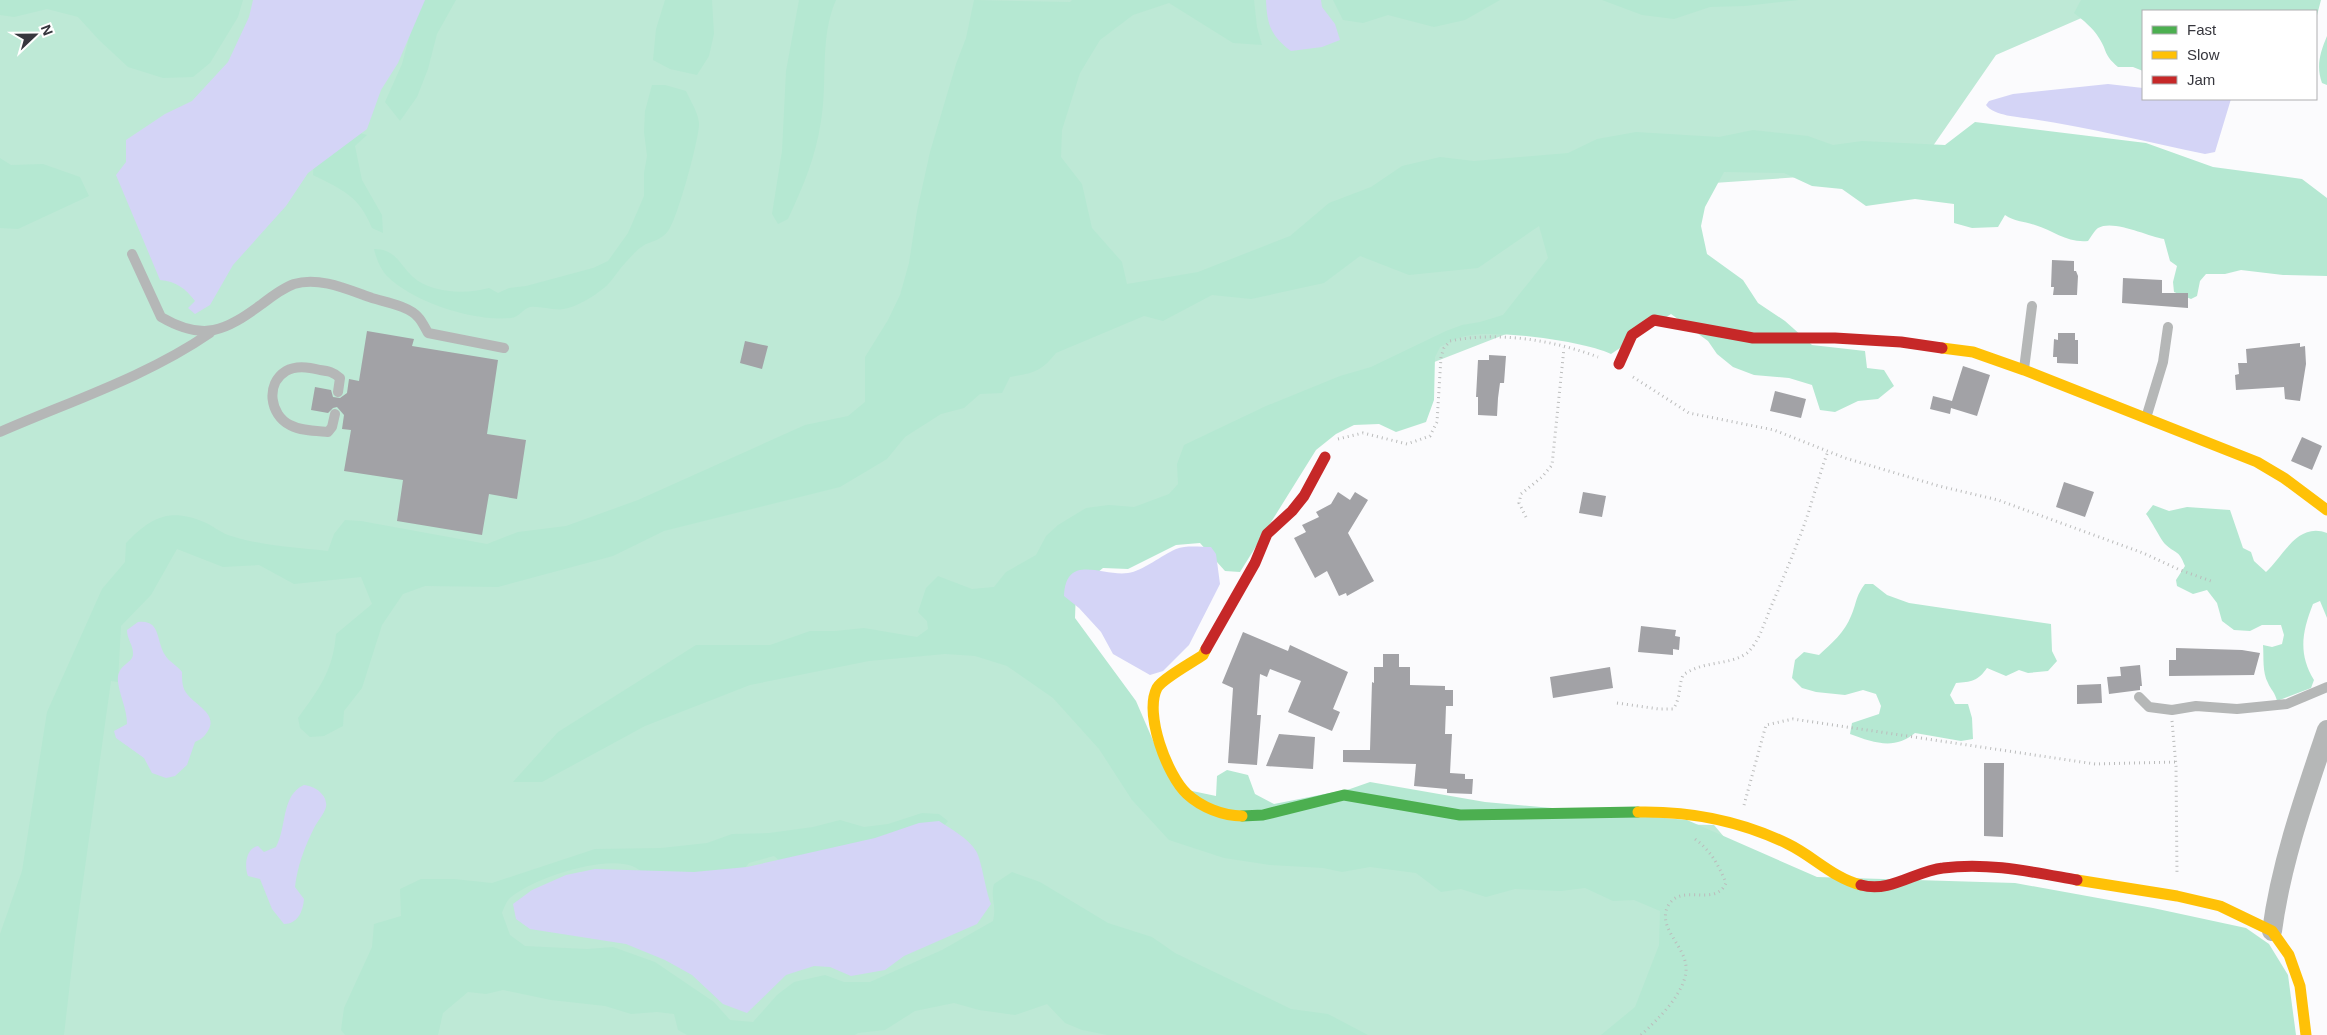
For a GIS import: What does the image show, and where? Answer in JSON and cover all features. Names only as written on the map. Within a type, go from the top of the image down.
[{"type":"street","points":[[1619,364],[1632,335],[1654,320],[1753,338],[1835,338],[1974,352],[2257,462],[2284,478],[2327,510]]},
{"type":"street","points":[[1324,457],[1304,496],[1292,511],[1267,534],[1255,563],[1203,655],[1158,686],[1153,698],[1152,711],[1160,744],[1176,780],[1200,804],[1230,816],[1263,815],[1344,795],[1460,815],[1656,812],[1720,819],[1788,844],[1846,881],[1865,886],[1887,886],[1941,868],[1986,865],[2177,896],[2220,906],[2272,931],[2289,955],[2300,986],[2306,1035]]},
{"type":"street","points":[[2272,931],[2276,899],[2308,786],[2327,730]]},
{"type":"lane","points":[[132,254],[161,317],[171,323],[210,333]]},
{"type":"lane","points":[[0,432],[60,408],[181,353],[210,333],[224,328],[273,295],[295,284],[317,282],[417,315],[428,333],[504,348]]},
{"type":"lane","points":[[2024,370],[2032,306]]},
{"type":"lane","points":[[2145,419],[2163,362],[2168,327]]},
{"type":"lane","points":[[335,414],[332,428],[328,432],[298,428],[280,418],[274,408],[272,389],[276,381],[286,371],[307,367],[336,373],[340,378],[338,392]]},
{"type":"lane","points":[[2139,697],[2148,707],[2172,710],[2196,706],[2237,709],[2286,704],[2327,688]]},
{"type":"path","points":[[1324,457],[1333,442],[1363,434],[1407,444],[1430,436],[1437,422],[1441,357],[1444,348],[1450,341],[1505,337],[1582,351],[1619,364],[1654,392],[1689,412],[1774,430],[1828,451],[1939,486],[1998,500],[2143,553],[2180,570],[2211,581]]},
{"type":"path","points":[[1526,517],[1519,503],[1520,494],[1542,478],[1552,465],[1564,348]]},
{"type":"path","points":[[1617,702],[1659,709],[1673,709],[1680,700],[1680,683],[1683,675],[1706,664],[1738,659],[1757,641],[1785,574],[1828,451]]},
{"type":"path","points":[[2172,710],[2175,762],[2177,896]]},
{"type":"path","points":[[1738,827],[1766,725],[1793,718],[2095,764],[2175,762]]},
{"type":"path","points":[[1642,1035],[1674,998],[1685,979],[1686,964],[1664,920],[1667,907],[1674,898],[1685,894],[1718,894],[1726,882],[1718,863],[1705,846],[1691,836]]},
{"type":"green space","points":[[0,0],[2112,0],[2109,6],[1996,55],[1917,169],[1625,189],[1573,308],[1301,414],[1038,617],[1206,816],[1714,825],[1741,857],[1686,972],[1605,1035],[0,1035]]},
{"type":"green space","points":[[0,0],[243,0],[238,17],[210,63],[193,77],[163,78],[128,67],[78,17],[47,9],[14,17],[0,15]]},
{"type":"green space","points":[[419,0],[456,0],[437,34],[428,69],[417,97],[400,121],[385,102],[402,64]]},
{"type":"green space","points":[[665,0],[712,0],[714,34],[709,56],[697,75],[670,69],[653,60],[656,29]]},
{"type":"green space","points":[[799,0],[836,0],[827,30],[823,106],[816,147],[804,183],[788,219],[778,224],[772,214],[782,151],[786,71]]},
{"type":"green space","points":[[974,0],[1070,2],[1072,0],[1254,0],[1257,27],[1262,45],[1233,43],[1169,3],[1133,15],[1100,40],[1080,73],[1062,130],[1061,157],[1082,184],[1092,228],[1122,262],[1127,284],[1198,272],[1290,236],[1329,203],[1371,187],[1402,166],[1440,157],[1474,161],[1568,153],[1597,139],[1636,132],[1719,137],[1753,130],[1808,136],[1833,145],[1862,141],[1945,145],[1975,122],[2146,143],[2213,167],[2302,179],[2327,198],[2327,276],[2283,275],[2241,270],[2225,274],[2206,274],[2200,281],[2197,296],[2191,299],[2174,292],[2173,282],[2177,266],[2170,261],[2164,239],[2130,229],[2112,225],[2104,226],[2098,228],[2088,241],[2080,241],[2005,215],[1998,227],[1972,228],[1954,223],[1954,204],[1915,199],[1866,206],[1842,189],[1812,186],[1784,173],[1724,172],[1705,207],[1701,226],[1707,254],[1743,280],[1758,303],[1785,321],[1812,345],[1865,351],[1867,368],[1884,370],[1894,386],[1878,399],[1858,401],[1835,412],[1820,410],[1812,385],[1789,378],[1754,375],[1733,367],[1717,354],[1708,341],[1671,314],[1611,354],[1581,345],[1517,335],[1479,334],[1465,336],[1440,347],[1435,357],[1434,400],[1426,422],[1396,432],[1379,424],[1354,425],[1336,434],[1316,450],[1240,572],[1225,571],[1200,543],[1176,545],[1128,569],[1103,568],[1076,590],[1075,618],[1136,701],[1161,759],[1178,788],[1216,796],[1217,776],[1227,770],[1248,775],[1255,794],[1274,804],[1350,789],[1370,782],[1485,802],[1687,820],[1817,877],[2015,883],[2153,908],[2246,928],[2269,944],[2288,975],[2296,1035],[1601,1035],[1635,1007],[1659,945],[1660,911],[1634,900],[1613,901],[1585,888],[1561,891],[1515,889],[1486,897],[1461,889],[1441,892],[1416,873],[1370,867],[1342,872],[1323,868],[1270,865],[1224,858],[1169,840],[1132,800],[1099,749],[1053,698],[1007,666],[975,656],[945,654],[869,661],[750,685],[645,726],[542,782],[513,782],[558,732],[696,645],[770,645],[810,631],[864,628],[917,637],[928,629],[927,621],[918,612],[926,588],[938,576],[972,589],[994,587],[1006,572],[1036,555],[1046,536],[1058,525],[1086,508],[1109,505],[1134,507],[1169,494],[1178,484],[1177,464],[1184,445],[1266,406],[1340,376],[1371,367],[1446,331],[1503,315],[1548,258],[1539,226],[1478,268],[1409,275],[1360,256],[1324,283],[1251,299],[1212,295],[1163,321],[1144,316],[1056,353],[1036,371],[1010,377],[1002,393],[980,394],[964,408],[941,414],[905,437],[887,459],[840,487],[664,531],[613,556],[498,587],[425,586],[403,594],[382,625],[362,688],[344,711],[343,726],[324,736],[310,737],[300,728],[298,718],[324,679],[332,659],[336,634],[372,604],[361,577],[294,584],[259,565],[223,567],[177,549],[151,595],[121,626],[118,682],[111,681],[75,939],[64,1035],[0,1035],[0,934],[22,871],[47,712],[102,589],[125,562],[126,543],[152,521],[170,515],[180,515],[204,522],[225,534],[251,541],[277,546],[328,551],[334,534],[345,520],[361,521],[487,544],[518,532],[566,526],[638,500],[805,425],[848,416],[865,402],[865,357],[888,320],[900,295],[909,263],[917,211],[930,152],[956,64],[966,38]]},
{"type":"green space","points":[[1333,0],[1500,0],[1465,20],[1434,27],[1388,15],[1363,23],[1343,20]]},
{"type":"green space","points":[[1602,0],[1799,0],[1745,6],[1710,7],[1674,19],[1642,15]]},
{"type":"green space","points":[[2081,0],[2321,0],[2317,15],[2317,10],[2142,10],[2142,71],[2133,67],[2118,67],[2106,53],[2097,34],[2074,13]]},
{"type":"green space","points":[[2327,36],[2327,85],[2322,83],[2319,65]]},
{"type":"green space","points":[[652,85],[665,85],[686,91],[694,106],[699,123],[696,144],[677,212],[668,231],[661,238],[646,244],[638,250],[623,265],[607,286],[580,304],[569,308],[530,307],[514,318],[480,317],[428,302],[398,285],[383,271],[374,249],[392,254],[413,277],[430,287],[460,292],[489,288],[498,293],[509,288],[526,286],[593,268],[608,261],[628,233],[644,196],[644,173],[647,156],[644,132],[645,111]]},
{"type":"green space","points":[[350,130],[367,135],[355,146],[362,180],[382,215],[383,233],[372,228],[362,208],[349,195],[313,175],[314,157]]},
{"type":"green space","points":[[0,158],[11,165],[43,164],[80,177],[89,196],[18,229],[0,228]]},
{"type":"green space","points":[[2153,505],[2169,511],[2187,507],[2230,510],[2243,548],[2251,552],[2254,561],[2266,572],[2299,536],[2307,532],[2327,533],[2327,618],[2320,601],[2313,604],[2304,633],[2304,652],[2314,680],[2311,688],[2277,701],[2266,679],[2263,645],[2272,647],[2282,644],[2284,635],[2281,625],[2262,625],[2250,631],[2234,630],[2222,621],[2217,603],[2207,590],[2193,594],[2177,586],[2176,580],[2185,566],[2178,554],[2163,542],[2146,514]]},
{"type":"green space","points":[[1865,584],[1873,584],[1887,595],[1909,603],[2051,624],[2052,651],[2057,661],[2048,671],[2028,673],[2019,670],[2006,676],[1987,668],[1974,680],[1956,683],[1950,695],[1955,704],[1968,704],[1972,718],[1973,739],[1961,741],[1915,733],[1900,742],[1884,743],[1850,734],[1852,723],[1879,714],[1881,706],[1876,694],[1863,690],[1845,695],[1816,692],[1802,688],[1792,678],[1795,660],[1804,652],[1819,655],[1841,632],[1848,622]]},
{"type":"green space","points":[[922,813],[939,814],[948,821],[939,832],[788,868],[774,856],[749,863],[737,878],[664,888],[632,866],[620,863],[587,866],[552,876],[522,890],[510,898],[502,913],[510,935],[525,946],[587,949],[613,947],[655,962],[714,1002],[730,1020],[753,1022],[777,995],[794,982],[825,975],[844,982],[870,982],[942,950],[993,921],[994,884],[1012,872],[1040,882],[1108,923],[1152,937],[1175,953],[1291,1009],[1328,1014],[1368,1035],[1107,1035],[1082,1030],[1065,1023],[1047,1004],[1015,1015],[979,1010],[954,1003],[915,1011],[885,1030],[855,1035],[687,1035],[678,1030],[674,1014],[657,1012],[631,1014],[605,1006],[551,1000],[503,990],[486,994],[468,992],[443,1013],[438,1035],[345,1035],[341,1030],[344,1008],[372,947],[374,924],[401,916],[400,889],[421,879],[454,879],[492,883],[595,849],[661,848],[707,843],[732,834],[769,833],[813,827],[840,820],[864,827],[888,824]]},
{"type":"water","points":[[253,0],[425,0],[398,63],[381,90],[367,129],[308,173],[286,206],[233,265],[210,305],[195,314],[188,308],[195,301],[188,293],[176,284],[160,280],[116,175],[126,162],[126,140],[165,114],[192,101],[228,62],[249,17]]},
{"type":"water","points":[[1266,0],[1321,0],[1322,7],[1335,24],[1340,40],[1322,47],[1291,51],[1284,46],[1271,29]]},
{"type":"water","points":[[2108,84],[2142,88],[2142,100],[2231,100],[2215,152],[2205,154],[2119,135],[2007,115],[1995,112],[1986,105],[1989,101],[2013,94]]},
{"type":"water","points":[[1211,547],[1216,554],[1220,584],[1189,645],[1163,671],[1150,675],[1113,654],[1101,632],[1079,608],[1064,596],[1066,583],[1071,574],[1079,570],[1118,573],[1134,572],[1180,548]]},
{"type":"water","points":[[138,622],[145,622],[154,627],[165,655],[182,672],[185,691],[207,713],[211,723],[203,737],[195,742],[187,765],[175,776],[166,778],[152,773],[144,758],[116,738],[114,731],[127,724],[118,676],[122,668],[133,657],[133,650],[127,630]]},
{"type":"water","points":[[304,785],[312,787],[323,795],[326,807],[314,828],[298,872],[295,887],[304,899],[301,912],[293,922],[284,924],[272,909],[260,879],[248,876],[246,863],[254,847],[258,846],[264,852],[276,847],[291,796]]},
{"type":"water","points":[[939,821],[968,842],[978,856],[991,904],[977,924],[904,956],[885,970],[851,976],[830,967],[814,966],[786,975],[747,1013],[723,1004],[692,975],[665,960],[626,944],[530,929],[516,919],[513,904],[532,890],[566,875],[595,869],[694,872],[747,867],[875,838],[919,823]]},
{"type":"building","points":[[2052,260],[2074,261],[2074,271],[2076,271],[2078,276],[2077,295],[2053,295],[2054,287],[2051,287]]},
{"type":"building","points":[[2123,278],[2162,280],[2162,293],[2188,293],[2188,308],[2122,303]]},
{"type":"building","points":[[367,331],[414,339],[412,346],[498,360],[487,434],[526,440],[517,499],[489,494],[482,535],[397,521],[403,480],[344,471],[351,430],[342,429],[344,415],[337,407],[328,413],[311,410],[315,387],[331,390],[333,397],[340,398],[347,393],[349,379],[359,381]]},
{"type":"building","points":[[2058,333],[2075,333],[2075,340],[2078,340],[2078,364],[2057,363],[2057,357],[2053,357],[2054,339],[2058,340]]},
{"type":"building","points":[[745,341],[768,346],[762,369],[740,363]]},
{"type":"building","points":[[2300,343],[2300,347],[2305,346],[2306,364],[2300,401],[2285,399],[2284,387],[2236,390],[2235,375],[2239,374],[2238,363],[2247,363],[2246,349]]},
{"type":"building","points":[[1489,355],[1506,356],[1504,383],[1500,383],[1497,416],[1478,415],[1478,397],[1476,397],[1478,360],[1489,360]]},
{"type":"building","points":[[1963,366],[1990,375],[1977,416],[1951,408],[1950,414],[1930,409],[1933,396],[1952,401]]},
{"type":"building","points":[[1775,391],[1806,399],[1801,418],[1770,411]]},
{"type":"building","points":[[2302,437],[2322,446],[2312,470],[2291,461]]},
{"type":"building","points":[[2064,482],[2094,492],[2085,517],[2056,507]]},
{"type":"building","points":[[1338,492],[1350,500],[1355,492],[1368,500],[1348,533],[1374,581],[1347,596],[1346,593],[1339,596],[1327,571],[1315,578],[1294,538],[1306,532],[1302,525],[1319,517],[1316,512],[1331,504]]},
{"type":"building","points":[[1583,492],[1606,496],[1602,517],[1579,513]]},
{"type":"building","points":[[1641,626],[1676,630],[1675,636],[1680,637],[1679,650],[1673,649],[1673,655],[1638,652]]},
{"type":"building","points":[[1243,632],[1288,651],[1290,645],[1348,672],[1333,709],[1340,712],[1332,731],[1288,712],[1301,681],[1270,669],[1267,677],[1260,674],[1257,715],[1261,715],[1257,765],[1228,763],[1233,688],[1222,683]]},
{"type":"building","points":[[2176,648],[2242,650],[2260,653],[2254,675],[2169,676],[2169,660],[2176,660]]},
{"type":"building","points":[[1383,654],[1399,654],[1399,667],[1410,667],[1410,685],[1445,686],[1445,690],[1453,690],[1453,706],[1446,706],[1445,734],[1452,734],[1450,773],[1465,774],[1465,779],[1473,779],[1472,794],[1447,793],[1447,789],[1414,786],[1416,764],[1343,762],[1343,750],[1370,750],[1374,667],[1383,667]]},
{"type":"building","points":[[2140,665],[2142,686],[2140,686],[2140,690],[2109,694],[2107,677],[2121,676],[2120,667]]},
{"type":"building","points":[[1610,667],[1613,688],[1553,698],[1550,677]]},
{"type":"building","points":[[2101,684],[2102,703],[2077,704],[2077,685]]},
{"type":"building","points":[[1279,734],[1315,737],[1313,769],[1266,766]]},
{"type":"building","points":[[1984,763],[2004,763],[2003,837],[1984,836]]},
{"type":"traffic: fast","points":[[1242,816],[1263,815],[1344,795],[1460,815],[1638,812]]},
{"type":"traffic: slow","points":[[1942,348],[1973,352],[2024,370],[2257,462],[2284,478],[2327,510]]},
{"type":"traffic: slow","points":[[1206,649],[1203,655],[1171,675],[1157,688],[1153,713],[1156,728],[1165,759],[1179,785],[1187,794],[1213,810],[1242,816]]},
{"type":"traffic: slow","points":[[1638,812],[1676,813],[1714,819],[1752,829],[1788,844],[1832,872],[1861,885]]},
{"type":"traffic: slow","points":[[2077,880],[2177,896],[2220,906],[2272,931],[2289,955],[2300,986],[2306,1035]]},
{"type":"traffic: jam","points":[[1619,364],[1632,335],[1654,320],[1753,338],[1835,338],[1901,342],[1942,348]]},
{"type":"traffic: jam","points":[[1206,649],[1255,563],[1267,534],[1292,511],[1304,496],[1325,457]]},
{"type":"traffic: jam","points":[[1861,885],[1883,886],[1933,870],[1960,866],[1994,867],[2077,880]]}]
